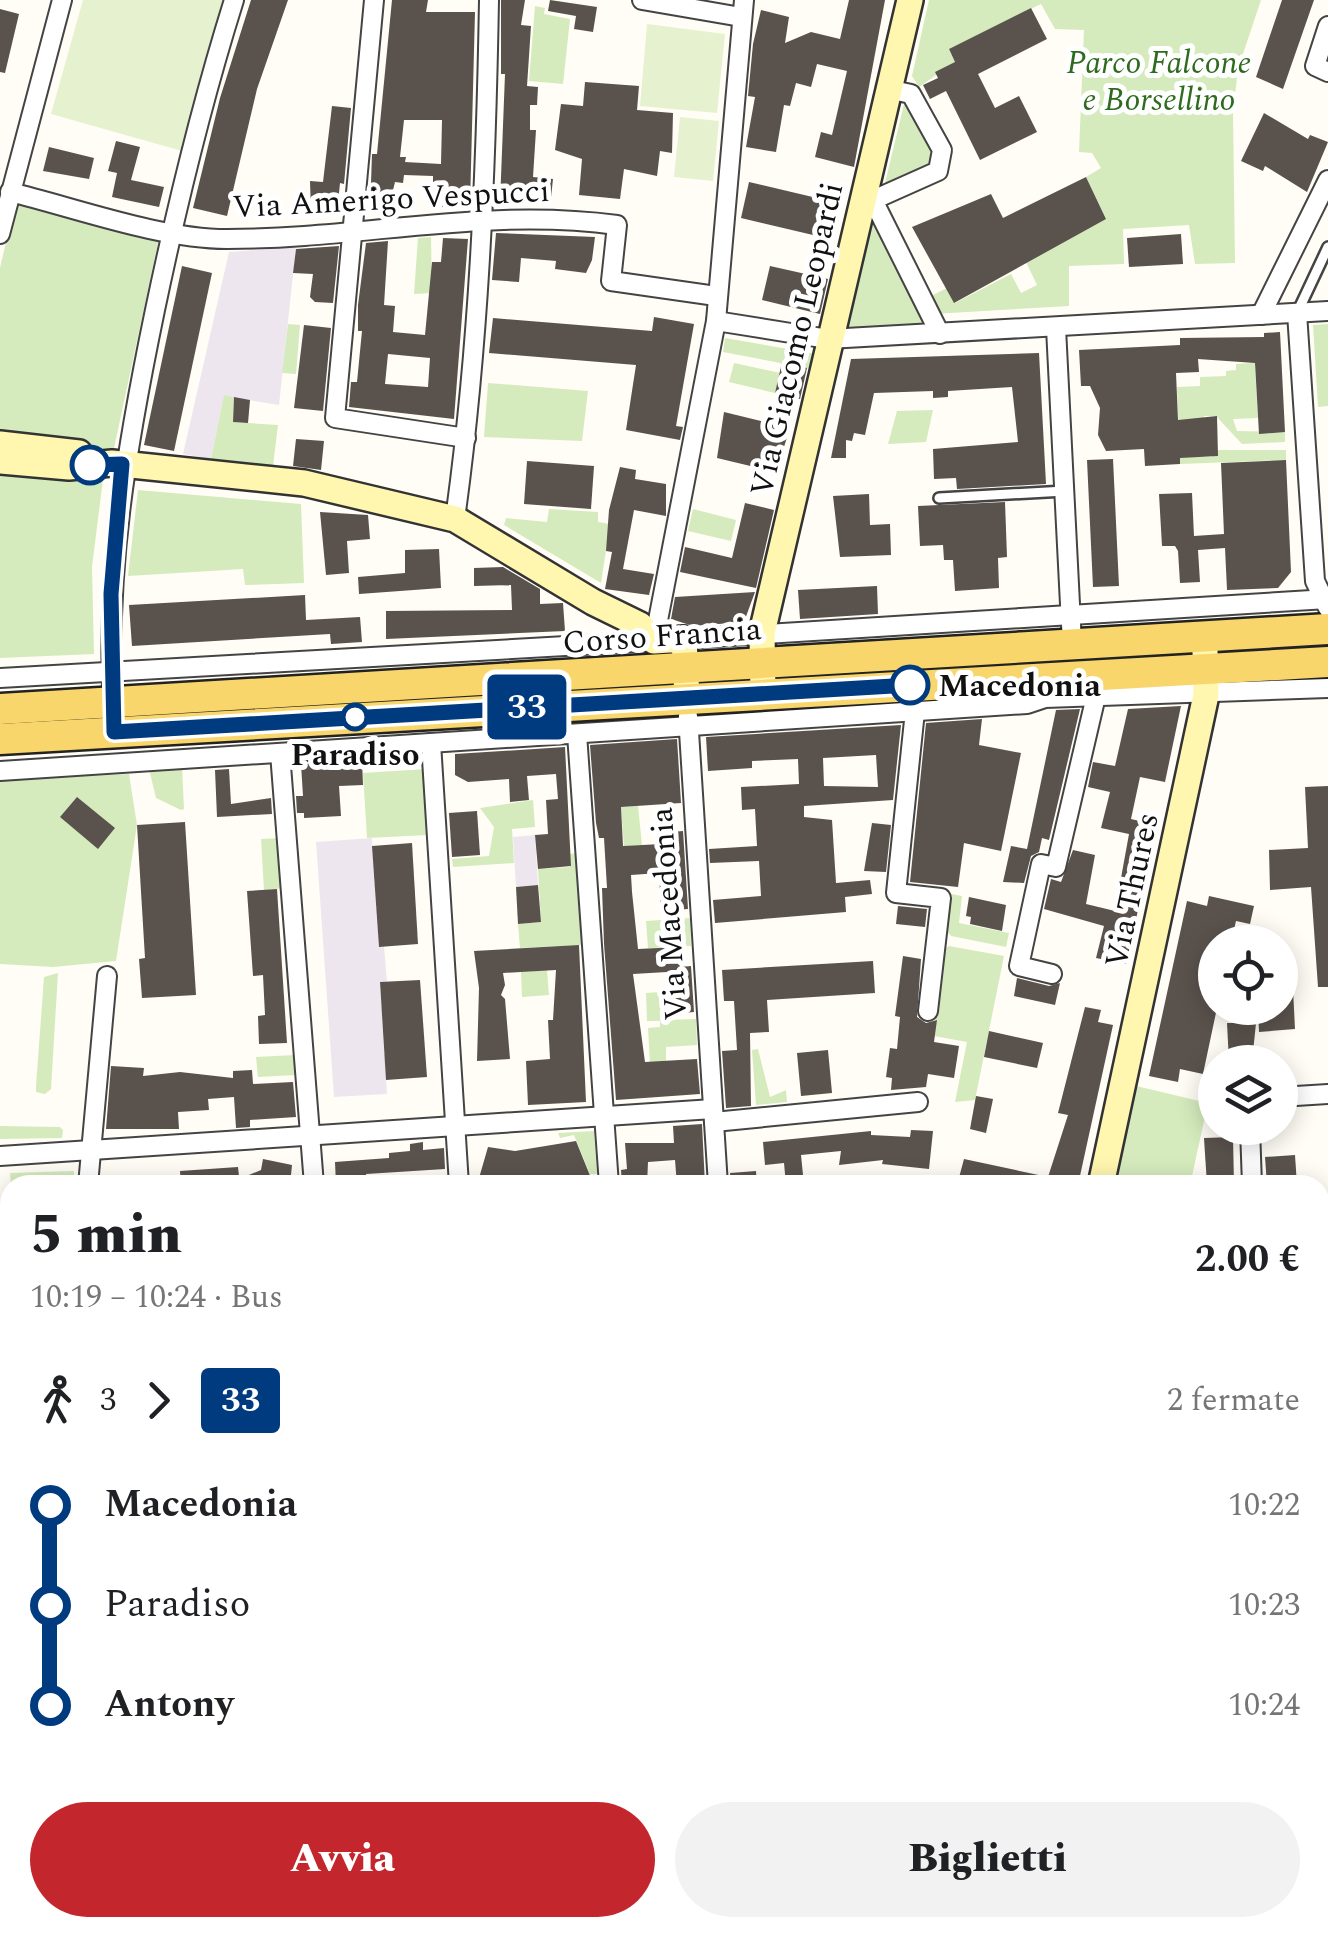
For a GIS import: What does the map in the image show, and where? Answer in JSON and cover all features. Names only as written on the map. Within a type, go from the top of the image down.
[{"type":"main road","name":"Corso Francia","points":[[763,693],[1071,629],[1327,609]]},
{"type":"main road","name":"Corso Francia","points":[[0,709],[113,717],[686,683],[763,693],[1206,681],[1328,662]]},
{"type":"main road","name":"Corso Francia","points":[[0,739],[113,717]]},
{"type":"street","points":[[0,234],[62,0]]},
{"type":"street","points":[[113,717],[111,594],[117,464],[206,88],[234,0]]},
{"type":"street","points":[[374,0],[336,418],[466,438]]},
{"type":"street","points":[[455,519],[485,218],[489,0]]},
{"type":"street","points":[[642,0],[742,9],[716,320],[654,641]]},
{"type":"street","name":"Via Giacomo Leopardi","points":[[763,693],[762,633],[828,339],[869,192],[910,0]]},
{"type":"street","points":[[1328,26],[1315,66],[1328,72]]},
{"type":"street","points":[[888,89],[911,94],[942,150],[938,170],[869,192],[940,334]]},
{"type":"street","points":[[1261,315],[1328,180]]},
{"type":"street","name":"Via Amerigo Vespucci","points":[[10,192],[172,231],[224,239],[485,218],[551,216],[617,225],[611,282],[716,296]]},
{"type":"street","points":[[716,320],[828,339],[1328,311]]},
{"type":"street","points":[[1298,313],[1315,580],[1327,609]]},
{"type":"street","points":[[1056,328],[1071,629]]},
{"type":"street","points":[[0,444],[78,453],[117,464]]},
{"type":"street","points":[[0,461],[69,467],[117,464],[329,486],[455,519],[640,625],[654,641]]},
{"type":"street","name":"Via Thures","points":[[1103,1175],[1206,681],[1204,621]]},
{"type":"street","name":"Corso Francia","points":[[0,771],[577,734],[686,683],[762,633],[1071,629]]},
{"type":"street","name":"Corso Francia","points":[[0,678],[654,641],[686,683]]},
{"type":"street","name":"Corso Francia","points":[[763,693],[915,711],[1096,696],[1206,681],[1328,688]]},
{"type":"street","name":"Via Macedonia","points":[[686,683],[717,1175]]},
{"type":"street","points":[[1052,974],[1019,966],[1041,864],[1056,866],[1096,696]]},
{"type":"street","points":[[915,711],[896,893],[941,898],[928,1011]]},
{"type":"street","points":[[577,734],[608,1175]]},
{"type":"street","points":[[431,744],[458,1175]]},
{"type":"street","points":[[280,753],[314,1175]]},
{"type":"street","points":[[88,1175],[107,976]]},
{"type":"street","points":[[1298,1096],[1328,1094]]},
{"type":"street","points":[[0,1156],[603,1116],[714,1116],[918,1102]]},
{"type":"street","points":[[1251,1145],[1252,1175]]},
{"type":"lane","points":[[1298,313],[1328,246]]},
{"type":"lane","points":[[939,498],[1065,491]]},
{"type":"shaded area","points":[[296,247],[279,405],[224,396],[211,459],[183,454],[229,252]]},
{"type":"shaded area","points":[[535,835],[538,885],[516,887],[513,837]]},
{"type":"shaded area","points":[[372,838],[379,946],[384,946],[387,982],[380,983],[387,1094],[334,1097],[316,842]]},
{"type":"green space","points":[[83,0],[224,0],[182,151],[51,114]]},
{"type":"green space","name":"Parco Falcone e Borsellino","points":[[929,0],[1261,0],[1238,69],[1233,112],[1235,263],[1195,264],[1189,225],[1123,229],[1124,264],[1069,266],[1069,306],[933,314],[925,299],[947,288],[955,303],[1011,274],[1021,293],[1037,285],[1025,260],[1106,218],[1086,177],[1101,168],[1092,153],[1079,152],[1084,30],[1055,29],[1041,4],[949,49],[955,62],[919,87],[912,76]]},
{"type":"green space","points":[[535,6],[545,8],[544,14],[570,19],[563,84],[529,81]]},
{"type":"green space","points":[[647,24],[725,34],[717,113],[640,106]]},
{"type":"green space","points":[[905,100],[935,154],[925,168],[892,185],[885,183]]},
{"type":"green space","points":[[680,117],[719,121],[713,181],[674,177]]},
{"type":"green space","points":[[865,185],[933,334],[828,339]]},
{"type":"green space","points":[[15,203],[159,238],[113,453],[0,435],[0,268]]},
{"type":"green space","points":[[431,237],[432,293],[414,294],[418,238]]},
{"type":"green space","points":[[288,324],[300,325],[296,374],[282,373]]},
{"type":"green space","points":[[1328,324],[1328,406],[1318,407],[1313,325]]},
{"type":"green space","points":[[725,338],[816,354],[812,369],[723,352]]},
{"type":"green space","points":[[1266,362],[1255,366],[1258,418],[1233,419],[1237,431],[1285,432],[1285,442],[1242,444],[1216,416],[1204,416],[1193,457],[1212,457],[1215,450],[1286,450],[1286,460],[1180,464],[1177,387],[1200,386],[1200,377],[1226,376],[1226,371],[1236,370],[1236,364]]},
{"type":"green space","points":[[734,363],[780,373],[775,393],[729,382]]},
{"type":"green space","points":[[488,383],[588,391],[582,441],[484,437]]},
{"type":"green space","points":[[224,395],[234,397],[233,422],[278,425],[273,466],[211,459]]},
{"type":"green space","points":[[933,410],[926,442],[888,444],[897,411]]},
{"type":"green space","points":[[0,472],[103,479],[92,567],[94,654],[0,658]]},
{"type":"green space","points":[[138,490],[301,504],[304,583],[245,585],[243,569],[128,576]]},
{"type":"green space","points":[[549,509],[598,512],[598,522],[610,524],[601,583],[504,525],[506,518],[547,522]]},
{"type":"green space","points":[[693,509],[736,520],[731,541],[688,531]]},
{"type":"green space","points":[[182,767],[181,810],[156,798],[149,769]]},
{"type":"green space","points":[[425,769],[428,835],[367,838],[363,773]]},
{"type":"green space","points":[[129,774],[137,825],[116,961],[53,967],[0,964],[0,780]]},
{"type":"green space","points":[[533,800],[535,827],[512,829],[514,863],[453,867],[452,859],[489,856],[494,827],[480,808]]},
{"type":"green space","points":[[638,806],[642,845],[624,846],[621,807]]},
{"type":"green space","points":[[282,838],[285,878],[280,878],[280,885],[285,888],[264,890],[261,839]]},
{"type":"green space","points":[[577,853],[582,945],[520,948],[518,924],[541,922],[538,869],[570,867],[570,854]]},
{"type":"green space","points":[[951,894],[962,896],[959,923],[1009,933],[1006,947],[951,936],[946,930]]},
{"type":"green space","points":[[690,918],[691,946],[648,948],[646,921]]},
{"type":"green space","points":[[949,946],[1004,956],[975,1100],[955,1102],[967,1042],[934,1036],[942,951]]},
{"type":"green space","points":[[547,970],[549,995],[522,997],[521,972]]},
{"type":"green space","points":[[58,973],[51,1089],[45,1094],[36,1092],[44,977]]},
{"type":"green space","points":[[660,992],[661,1013],[666,1020],[696,1019],[697,1045],[666,1047],[666,1063],[650,1064],[648,1028],[660,1027],[660,1021],[647,1021],[646,993]]},
{"type":"green space","points":[[758,1049],[770,1097],[786,1090],[787,1102],[756,1105],[752,1050]]},
{"type":"green space","points":[[295,1055],[296,1075],[258,1077],[256,1057]]},
{"type":"green space","points":[[1136,1086],[1198,1101],[1199,1145],[1192,1175],[1117,1175]]},
{"type":"green space","points":[[0,1126],[60,1127],[62,1138],[0,1139]]},
{"type":"green space","points":[[594,1131],[597,1174],[590,1174],[574,1135],[560,1138],[558,1133]]},
{"type":"green space","points":[[74,1171],[74,1175],[10,1175]]},
{"type":"building","points":[[251,0],[288,0],[257,89],[227,216],[193,208],[220,98]]},
{"type":"building","points":[[392,0],[428,0],[426,12],[475,12],[470,205],[442,207],[443,183],[433,183],[433,176],[404,175],[403,183],[395,182],[388,211],[370,212],[372,154],[377,154]],"holes":[[[404,120],[442,120],[441,164],[405,162],[406,157],[400,157]]]},
{"type":"building","points":[[501,0],[525,0],[521,25],[531,26],[527,86],[538,87],[537,105],[530,105],[530,130],[536,130],[533,177],[553,179],[551,198],[500,203],[505,74],[501,74]]},
{"type":"building","points":[[550,0],[597,7],[593,32],[574,29],[576,16],[548,11]]},
{"type":"building","points":[[849,0],[885,0],[854,167],[815,157],[821,132],[832,135],[847,71],[817,64],[811,87],[796,83],[790,106],[784,105],[776,152],[746,147],[755,97],[748,96],[753,44],[761,10],[789,17],[785,43],[811,32],[840,39]]},
{"type":"building","points":[[1282,0],[1314,0],[1283,89],[1256,77]]},
{"type":"building","points":[[1031,8],[1047,39],[978,74],[995,108],[1019,96],[1037,132],[980,160],[946,91],[930,99],[923,85],[938,78],[935,72],[955,62],[949,49]]},
{"type":"building","points":[[0,9],[19,14],[5,73],[0,72]]},
{"type":"building","points":[[585,82],[639,86],[637,110],[673,113],[672,153],[660,151],[657,176],[624,169],[620,199],[579,195],[582,159],[555,150],[561,104],[583,106]]},
{"type":"building","points":[[332,106],[351,108],[344,184],[340,183],[337,213],[311,212],[310,181],[323,182]]},
{"type":"building","points":[[1264,113],[1308,139],[1310,135],[1328,142],[1307,192],[1265,166],[1263,171],[1241,161]]},
{"type":"building","points":[[116,141],[140,147],[131,180],[164,187],[159,207],[112,197],[117,173],[108,171]]},
{"type":"building","points":[[49,147],[94,158],[89,179],[43,171]]},
{"type":"building","points":[[1086,177],[1106,219],[954,303],[912,227],[991,194],[1003,218]]},
{"type":"building","points":[[749,182],[838,203],[830,239],[741,218]]},
{"type":"building","points":[[496,233],[595,237],[592,260],[586,273],[555,269],[556,261],[521,258],[519,282],[492,280]]},
{"type":"building","points":[[1181,234],[1183,264],[1129,267],[1127,238]]},
{"type":"building","points":[[443,238],[468,239],[454,419],[349,407],[351,382],[357,382],[362,331],[358,331],[358,305],[366,243],[388,241],[384,305],[395,306],[393,332],[425,335],[432,262],[441,262]],"holes":[[[388,354],[430,358],[428,387],[385,384]]]},
{"type":"building","points":[[339,246],[333,303],[315,302],[310,297],[313,274],[293,273],[296,249]]},
{"type":"building","points":[[182,266],[212,273],[174,451],[144,445]]},
{"type":"building","points":[[770,266],[828,279],[820,314],[762,300]]},
{"type":"building","points":[[654,317],[694,324],[676,426],[683,427],[680,440],[626,430],[636,365],[489,353],[493,318],[652,331]]},
{"type":"building","points":[[304,325],[331,328],[323,411],[294,408]]},
{"type":"building","points":[[1280,332],[1285,432],[1259,434],[1255,363],[1198,359],[1199,372],[1176,373],[1178,420],[1217,416],[1218,456],[1180,458],[1180,464],[1145,466],[1144,449],[1106,451],[1098,435],[1100,408],[1090,386],[1081,386],[1079,350],[1180,345],[1180,338],[1264,337],[1264,333]]},
{"type":"building","points":[[1039,353],[1046,484],[957,489],[956,478],[934,479],[933,449],[1018,442],[1012,387],[948,391],[948,397],[933,398],[933,391],[874,393],[865,435],[854,433],[852,441],[846,440],[846,458],[831,458],[851,359]]},
{"type":"building","points":[[782,362],[807,368],[800,399],[775,393]]},
{"type":"building","points":[[234,397],[250,400],[248,423],[233,422]]},
{"type":"building","points":[[724,412],[790,428],[776,472],[717,458]]},
{"type":"building","points":[[296,439],[324,441],[321,470],[293,466]]},
{"type":"building","points":[[1113,459],[1119,586],[1093,587],[1087,460]]},
{"type":"building","points":[[1286,460],[1291,572],[1278,588],[1227,590],[1225,548],[1198,550],[1200,582],[1180,583],[1178,551],[1175,546],[1162,546],[1159,494],[1192,493],[1194,536],[1224,534],[1221,463]]},
{"type":"building","points":[[527,461],[594,466],[591,509],[524,504]]},
{"type":"building","points":[[620,467],[636,470],[635,479],[666,484],[666,516],[634,510],[623,569],[654,574],[649,595],[605,589],[612,552],[606,551],[609,510]]},
{"type":"building","points":[[869,494],[870,525],[890,524],[891,555],[840,557],[833,496]]},
{"type":"building","points":[[1005,502],[1007,557],[998,558],[999,588],[955,591],[953,560],[944,560],[943,545],[920,546],[918,506]]},
{"type":"building","points":[[745,503],[774,510],[756,588],[680,572],[685,547],[732,558]]},
{"type":"building","points":[[320,512],[368,515],[370,539],[347,541],[349,573],[326,575]]},
{"type":"building","points":[[439,549],[441,588],[359,594],[358,577],[405,573],[405,550]]},
{"type":"building","points":[[503,567],[540,589],[540,604],[563,603],[565,631],[386,639],[386,611],[512,610],[511,585],[474,586],[474,568]]},
{"type":"building","points":[[877,586],[878,614],[800,619],[798,590]]},
{"type":"building","points":[[755,592],[744,622],[693,626],[671,619],[675,597]]},
{"type":"building","points":[[305,595],[306,620],[360,617],[362,642],[331,644],[330,634],[132,646],[129,605]]},
{"type":"building","points":[[1181,706],[1165,782],[1140,777],[1131,819],[1157,825],[1126,964],[1096,958],[1104,926],[1044,909],[1051,879],[1061,882],[1073,850],[1095,855],[1086,904],[1115,911],[1129,834],[1101,828],[1110,792],[1088,787],[1093,762],[1115,766],[1128,709]]},
{"type":"building","points":[[1080,709],[1049,840],[1042,838],[1039,852],[1031,856],[1024,883],[1003,882],[1011,846],[1027,849],[1056,710]]},
{"type":"building","points":[[982,719],[979,745],[1021,753],[1001,851],[964,843],[958,887],[910,882],[926,723]]},
{"type":"building","points":[[901,725],[893,800],[804,806],[804,817],[832,820],[836,883],[870,880],[872,894],[845,897],[846,912],[715,923],[713,900],[761,896],[759,861],[710,863],[709,849],[757,846],[755,809],[742,810],[741,787],[799,784],[798,759],[752,761],[752,768],[708,771],[706,737]],"holes":[[[876,755],[878,787],[824,786],[823,758]]]},
{"type":"building","points":[[677,739],[681,803],[621,807],[623,846],[662,844],[661,833],[683,831],[688,909],[661,911],[659,873],[631,875],[632,892],[638,949],[678,947],[680,967],[691,966],[694,1012],[669,1014],[667,972],[633,974],[645,1062],[697,1059],[700,1094],[616,1100],[604,944],[604,838],[599,838],[596,823],[590,745]]},
{"type":"building","points":[[565,747],[571,866],[538,869],[535,835],[548,834],[546,800],[558,799],[556,774],[527,776],[529,800],[510,802],[509,779],[468,782],[455,775],[455,754]]},
{"type":"building","points":[[362,760],[363,785],[339,786],[341,816],[304,818],[304,813],[297,813],[296,796],[303,796],[301,764]]},
{"type":"building","points":[[229,769],[231,804],[271,798],[272,814],[217,817],[215,770]]},
{"type":"building","points":[[1328,786],[1328,987],[1318,987],[1311,887],[1270,890],[1269,850],[1308,848],[1305,787]]},
{"type":"building","points":[[77,797],[115,828],[98,849],[60,817]]},
{"type":"building","points":[[477,811],[480,855],[452,857],[449,813]]},
{"type":"building","points":[[185,822],[196,995],[142,998],[139,959],[145,958],[137,825]]},
{"type":"building","points":[[872,823],[891,825],[886,872],[864,871]]},
{"type":"building","points":[[412,843],[418,944],[379,947],[372,846]]},
{"type":"building","points":[[538,885],[541,922],[518,924],[516,887]]},
{"type":"building","points":[[277,889],[287,1043],[259,1044],[258,1016],[265,1015],[263,975],[253,976],[247,891]]},
{"type":"building","points":[[1209,896],[1254,906],[1250,924],[1236,921],[1235,925],[1198,925],[1198,1025],[1213,1025],[1209,1045],[1198,1045],[1198,1073],[1180,1069],[1178,1082],[1149,1076],[1187,901],[1207,906]]},
{"type":"building","points":[[969,897],[1006,905],[1002,931],[970,924],[971,917],[966,916]]},
{"type":"building","points":[[898,906],[927,909],[925,927],[896,924]]},
{"type":"building","points":[[579,945],[586,1102],[528,1105],[526,1061],[550,1059],[548,1020],[553,1020],[556,970],[503,973],[505,985],[501,995],[505,999],[510,1059],[477,1061],[479,988],[474,951]]},
{"type":"building","points":[[903,956],[921,959],[917,1017],[926,1023],[937,1020],[934,1042],[959,1046],[954,1078],[928,1074],[926,1087],[891,1090],[892,1078],[886,1077],[890,1048],[897,1049],[900,1017],[895,1016]]},
{"type":"building","points":[[873,961],[875,993],[767,1000],[769,1032],[750,1033],[751,1106],[726,1108],[722,1051],[737,1050],[734,1001],[724,1001],[722,970]]},
{"type":"building","points":[[1017,978],[1049,986],[1060,983],[1055,1005],[1014,996]]},
{"type":"building","points":[[420,980],[427,1077],[386,1080],[380,982]]},
{"type":"building","points":[[1085,1007],[1101,1010],[1098,1022],[1113,1025],[1080,1175],[1049,1175],[1068,1115],[1058,1113]]},
{"type":"building","points":[[1227,1025],[1256,1025],[1254,1045],[1228,1045]]},
{"type":"building","points":[[1259,1025],[1295,1025],[1295,1029],[1259,1032]]},
{"type":"building","points":[[989,1031],[1043,1043],[1037,1068],[984,1057]]},
{"type":"building","points":[[828,1050],[832,1093],[801,1096],[797,1053]]},
{"type":"building","points":[[111,1066],[144,1068],[143,1076],[180,1072],[233,1078],[233,1071],[252,1070],[253,1084],[293,1082],[296,1117],[250,1120],[250,1127],[236,1128],[234,1097],[208,1099],[209,1110],[178,1112],[179,1129],[106,1129]]},
{"type":"building","points":[[976,1096],[993,1099],[986,1133],[970,1129]]},
{"type":"building","points":[[702,1124],[705,1175],[676,1175],[675,1160],[648,1162],[647,1175],[621,1175],[621,1170],[627,1169],[625,1143],[674,1143],[673,1126]]},
{"type":"building","points":[[911,1130],[933,1131],[929,1169],[882,1164],[883,1160],[839,1165],[841,1151],[801,1155],[803,1175],[785,1175],[784,1163],[765,1165],[763,1142],[871,1131],[871,1135],[910,1137]]},
{"type":"building","points":[[576,1141],[590,1175],[480,1175],[488,1147],[515,1151]]},
{"type":"building","points":[[423,1142],[423,1150],[444,1148],[445,1169],[336,1175],[335,1162],[389,1158],[389,1153],[410,1151],[410,1144]]},
{"type":"building","points":[[1204,1145],[1233,1145],[1234,1175],[1206,1175]]},
{"type":"building","points":[[1295,1155],[1296,1175],[1266,1175],[1265,1157]]},
{"type":"building","points":[[263,1159],[292,1165],[291,1175],[249,1175],[261,1170]]},
{"type":"building","points":[[964,1159],[1039,1175],[960,1175]]},
{"type":"building","points":[[238,1167],[239,1175],[180,1175],[180,1171]]},
{"type":"building","points":[[756,1171],[756,1175],[730,1175]]},
{"type":"bus line","name":"33","points":[[90,465],[122,464],[111,594],[114,732],[910,685]]},
{"type":"place","name":"Macedonia","points":[[910,685]]},
{"type":"place","name":"Paradiso","points":[[355,717]]}]
